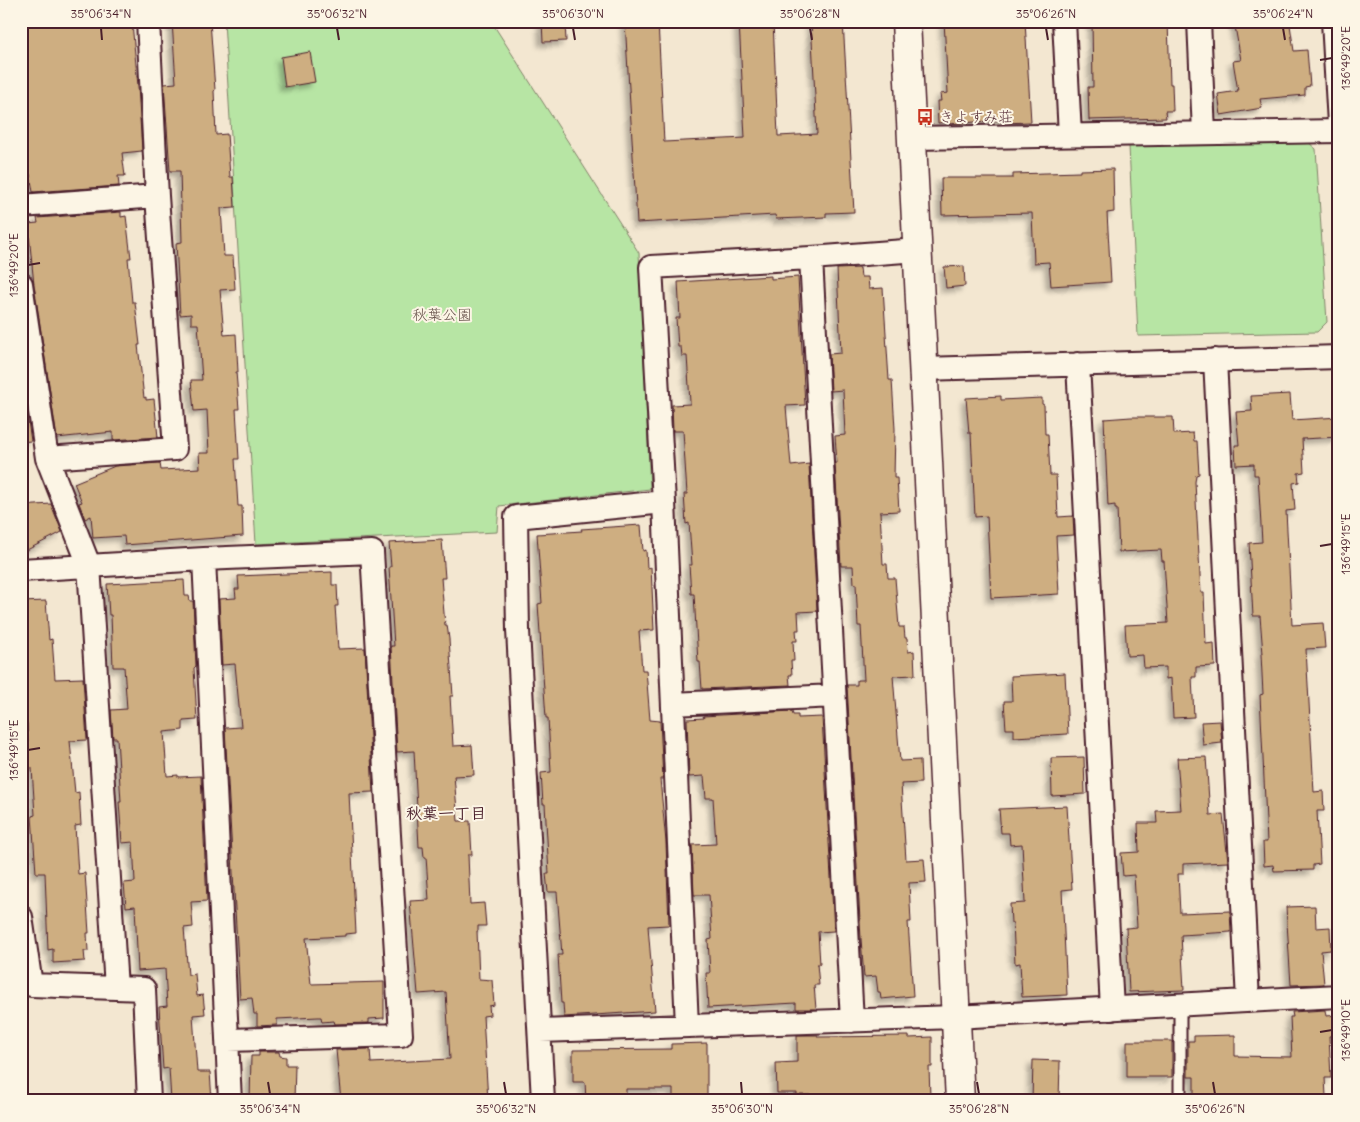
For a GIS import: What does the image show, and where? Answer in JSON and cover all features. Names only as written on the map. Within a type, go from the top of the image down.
[{"type":"street","points":[[47,458],[175,449],[157,196],[148,21]]},
{"type":"street","points":[[906,21],[960,1101]]},
{"type":"street","points":[[1064,21],[1070,135]]},
{"type":"street","points":[[1199,21],[1204,133]]},
{"type":"street","points":[[1333,21],[1339,124]]},
{"type":"street","points":[[912,138],[1339,131]]},
{"type":"street","points":[[21,206],[157,196]]},
{"type":"street","points":[[687,1026],[664,502],[651,267],[918,250]]},
{"type":"street","points":[[811,258],[852,1021]]},
{"type":"street","points":[[21,284],[47,458],[89,565],[116,988]]},
{"type":"street","points":[[924,369],[1339,357]]},
{"type":"street","points":[[1215,360],[1248,1001]]},
{"type":"street","points":[[1078,364],[1112,1009]]},
{"type":"street","points":[[543,1101],[518,630],[516,517],[664,502]]},
{"type":"street","points":[[21,570],[204,558],[372,552],[401,1035],[228,1040]]},
{"type":"street","points":[[204,558],[230,1101]]},
{"type":"street","points":[[673,704],[834,696]]},
{"type":"street","points":[[21,917],[31,985],[144,989],[149,1101]]},
{"type":"street","points":[[540,1031],[955,1017],[1339,996]]},
{"type":"lane","points":[[1180,1005],[1180,1101]]},
{"type":"green space","name":"秋葉公園","points":[[224,21],[491,21],[639,253],[650,489],[499,506],[497,532],[256,544]]},
{"type":"green space","points":[[1309,143],[1316,149],[1327,322],[1317,332],[1138,336],[1129,146]]},
{"type":"building","points":[[21,21],[99,21],[100,26],[132,23],[142,151],[122,153],[125,176],[118,176],[119,186],[33,192],[30,174],[21,175],[21,81],[24,80],[21,61]]},
{"type":"building","points":[[172,21],[210,21],[216,135],[227,134],[230,177],[233,177],[235,207],[221,208],[224,256],[233,256],[235,289],[220,290],[224,335],[236,334],[238,372],[236,372],[239,409],[236,409],[239,459],[235,459],[238,506],[242,506],[243,536],[125,545],[124,536],[93,538],[91,516],[85,519],[79,503],[82,502],[74,483],[115,466],[160,463],[161,470],[200,468],[199,453],[209,453],[207,410],[194,411],[191,380],[202,380],[198,324],[191,324],[191,314],[180,315],[176,243],[182,242],[180,171],[170,171],[164,84],[176,83]]},
{"type":"building","points":[[542,21],[565,21],[566,41],[543,42]]},
{"type":"building","points":[[625,21],[658,21],[664,142],[745,138],[739,21],[773,21],[778,136],[817,134],[811,21],[843,21],[854,212],[826,213],[826,217],[776,219],[775,215],[637,223]]},
{"type":"building","points":[[944,21],[1025,21],[1031,122],[1002,123],[1002,120],[949,124],[949,122],[938,123],[937,101],[941,101],[940,94],[948,93]]},
{"type":"building","points":[[1092,21],[1168,21],[1173,111],[1165,111],[1166,118],[1089,120],[1088,87],[1093,87]]},
{"type":"building","points":[[1234,21],[1284,21],[1285,26],[1290,25],[1294,51],[1307,50],[1310,86],[1305,87],[1305,95],[1260,99],[1262,108],[1221,115],[1218,94],[1238,91],[1233,61],[1241,60]]},
{"type":"building","points":[[310,52],[315,82],[285,87],[281,57]]},
{"type":"building","points":[[1113,169],[1114,212],[1107,213],[1111,282],[1051,286],[1049,262],[1034,263],[1032,213],[942,215],[941,178],[1013,178],[1013,174]]},
{"type":"building","points":[[121,212],[121,217],[126,216],[131,258],[128,258],[132,302],[135,302],[144,398],[146,397],[146,400],[154,399],[158,437],[113,440],[113,432],[57,438],[34,285],[28,224],[38,223],[37,218]]},
{"type":"building","points":[[964,266],[965,286],[946,288],[944,267]]},
{"type":"building","points":[[860,268],[861,277],[868,277],[869,289],[883,288],[889,380],[892,380],[895,429],[894,478],[897,478],[899,511],[880,512],[883,564],[887,564],[888,578],[895,578],[899,627],[904,627],[908,652],[914,651],[915,675],[893,676],[900,761],[920,760],[921,783],[901,784],[906,860],[924,859],[926,882],[909,883],[911,922],[908,922],[913,996],[881,999],[876,976],[864,977],[847,685],[857,685],[857,680],[864,680],[861,626],[858,626],[853,566],[841,566],[835,436],[845,435],[843,390],[831,391],[829,354],[841,353],[837,269]]},
{"type":"building","points":[[771,276],[771,279],[798,277],[805,405],[786,406],[791,466],[809,464],[817,611],[798,612],[799,630],[796,630],[797,641],[793,641],[794,661],[791,661],[792,675],[789,675],[790,685],[702,689],[700,662],[698,662],[694,594],[691,594],[689,565],[692,565],[689,523],[686,524],[684,494],[687,494],[683,431],[673,431],[672,405],[690,404],[687,356],[682,356],[681,347],[678,347],[676,318],[680,318],[678,282]]},
{"type":"building","points":[[21,374],[31,441],[21,442]]},
{"type":"building","points":[[1290,394],[1292,420],[1339,417],[1339,437],[1302,439],[1304,472],[1298,473],[1299,482],[1293,483],[1295,510],[1286,511],[1292,625],[1323,623],[1325,648],[1306,649],[1314,792],[1323,791],[1324,811],[1317,811],[1320,864],[1313,865],[1313,870],[1274,871],[1273,865],[1264,866],[1263,842],[1267,842],[1260,695],[1263,694],[1261,654],[1263,654],[1260,616],[1253,616],[1249,543],[1262,542],[1258,475],[1254,475],[1254,464],[1236,465],[1235,445],[1239,445],[1236,412],[1252,411],[1251,396]]},
{"type":"building","points":[[1001,396],[1001,400],[1042,398],[1045,434],[1048,434],[1050,475],[1056,475],[1058,517],[1073,516],[1074,535],[1056,536],[1059,594],[991,598],[987,516],[975,517],[971,433],[969,433],[966,398]]},
{"type":"building","points":[[1173,417],[1174,434],[1193,433],[1194,441],[1197,441],[1199,474],[1196,475],[1195,482],[1201,593],[1204,593],[1206,644],[1214,643],[1215,666],[1196,667],[1196,677],[1192,677],[1194,717],[1173,718],[1171,678],[1166,679],[1166,667],[1144,668],[1143,655],[1127,656],[1125,625],[1168,623],[1164,561],[1162,561],[1161,550],[1119,552],[1117,509],[1115,509],[1115,505],[1108,506],[1104,419]]},
{"type":"building","points":[[51,504],[62,532],[21,553],[21,506]]},
{"type":"building","points":[[641,525],[643,551],[646,550],[647,568],[651,567],[654,630],[639,631],[642,670],[646,670],[650,720],[660,721],[663,779],[660,779],[666,842],[669,925],[648,926],[655,1011],[564,1017],[563,1003],[561,1003],[558,955],[562,955],[557,892],[548,892],[546,874],[549,874],[545,804],[543,804],[541,773],[551,772],[538,604],[542,603],[537,534]]},
{"type":"building","points":[[442,540],[445,578],[441,578],[445,625],[447,625],[449,639],[453,696],[450,696],[453,746],[472,745],[474,775],[454,776],[458,821],[470,821],[472,855],[468,855],[470,904],[484,903],[486,926],[478,926],[477,931],[479,979],[492,980],[494,1005],[489,1006],[490,1015],[483,1016],[488,1101],[341,1101],[336,1050],[370,1049],[371,1063],[450,1059],[446,992],[418,994],[410,901],[429,900],[426,857],[424,857],[423,847],[419,847],[414,751],[397,752],[391,646],[394,646],[389,567],[391,567],[389,543]]},
{"type":"building","points":[[332,572],[332,585],[337,585],[338,606],[335,606],[338,649],[365,648],[373,792],[349,793],[356,933],[345,934],[345,936],[306,938],[311,984],[384,982],[384,1018],[369,1019],[369,1023],[335,1024],[334,1021],[322,1022],[321,1017],[277,1019],[277,1025],[257,1026],[257,1014],[254,1014],[252,998],[240,999],[225,728],[241,727],[235,664],[222,665],[219,599],[236,598],[235,589],[239,589],[238,576]]},
{"type":"building","points":[[184,580],[185,596],[189,596],[190,601],[193,601],[197,720],[183,721],[183,730],[164,732],[167,776],[201,776],[207,901],[191,902],[193,927],[184,928],[188,975],[195,974],[197,996],[203,995],[205,1014],[193,1015],[197,1072],[210,1072],[212,1101],[171,1101],[169,1068],[163,1069],[159,1007],[167,1006],[165,969],[138,971],[135,906],[126,907],[124,883],[135,882],[133,842],[122,843],[117,738],[113,738],[111,710],[127,709],[124,667],[113,667],[111,615],[109,615],[107,584]]},
{"type":"building","points":[[46,601],[49,640],[52,639],[55,679],[83,678],[87,740],[70,741],[75,793],[79,792],[81,825],[75,826],[78,874],[85,873],[89,933],[87,933],[88,951],[84,951],[85,961],[53,963],[53,949],[48,950],[45,873],[36,873],[32,816],[35,815],[32,768],[29,768],[27,723],[22,723],[21,711],[21,602]]},
{"type":"building","points":[[1065,673],[1068,734],[1014,737],[1014,729],[1006,729],[1004,701],[1012,701],[1011,676]]},
{"type":"building","points":[[792,711],[793,715],[798,715],[798,718],[822,717],[834,931],[818,932],[820,964],[817,964],[819,985],[814,985],[816,1009],[796,1009],[796,1003],[708,1008],[706,973],[710,973],[708,940],[712,939],[709,895],[694,895],[692,845],[716,844],[713,798],[706,798],[704,776],[689,777],[687,719],[704,718],[703,716]]},
{"type":"building","points":[[1220,721],[1222,743],[1203,745],[1201,722]]},
{"type":"building","points":[[1084,757],[1085,794],[1052,796],[1051,758]]},
{"type":"building","points":[[1206,757],[1210,815],[1223,814],[1228,862],[1183,864],[1183,874],[1178,874],[1180,913],[1230,911],[1231,932],[1181,935],[1184,990],[1129,992],[1126,928],[1137,927],[1134,875],[1123,876],[1121,853],[1139,852],[1138,823],[1157,823],[1156,811],[1181,810],[1177,758]]},
{"type":"building","points":[[1067,806],[1072,889],[1062,890],[1067,995],[1022,997],[1020,963],[1015,964],[1010,904],[1025,903],[1022,844],[1010,845],[1009,833],[1001,833],[999,809]]},
{"type":"building","points":[[1315,906],[1316,928],[1330,927],[1331,950],[1321,951],[1324,984],[1291,985],[1286,907]]},
{"type":"building","points":[[1325,1010],[1326,1016],[1339,1015],[1339,1035],[1329,1036],[1331,1078],[1325,1078],[1326,1096],[1298,1097],[1298,1101],[1194,1101],[1194,1077],[1188,1077],[1188,1041],[1194,1041],[1194,1036],[1235,1035],[1235,1056],[1292,1057],[1290,1017],[1293,1017],[1292,1012]]},
{"type":"building","points":[[797,1035],[818,1035],[818,1037],[932,1037],[932,1067],[929,1067],[930,1097],[901,1097],[901,1101],[843,1101],[843,1095],[777,1093],[776,1063],[797,1062]]},
{"type":"building","points":[[1127,1041],[1172,1041],[1172,1077],[1127,1077]]},
{"type":"building","points":[[707,1043],[707,1101],[673,1101],[673,1089],[626,1089],[626,1101],[586,1101],[585,1082],[573,1082],[573,1050],[671,1049],[671,1044]]},
{"type":"building","points":[[259,1052],[279,1052],[280,1056],[286,1057],[286,1065],[295,1065],[294,1101],[250,1101],[251,1056],[259,1056]]},
{"type":"building","points":[[1033,1060],[1060,1061],[1059,1101],[1032,1101]]},
{"type":"place","name":"きよすみ荘","points":[[925,117]]},
{"type":"district","name":"秋葉一丁目","points":[[446,813]]}]
